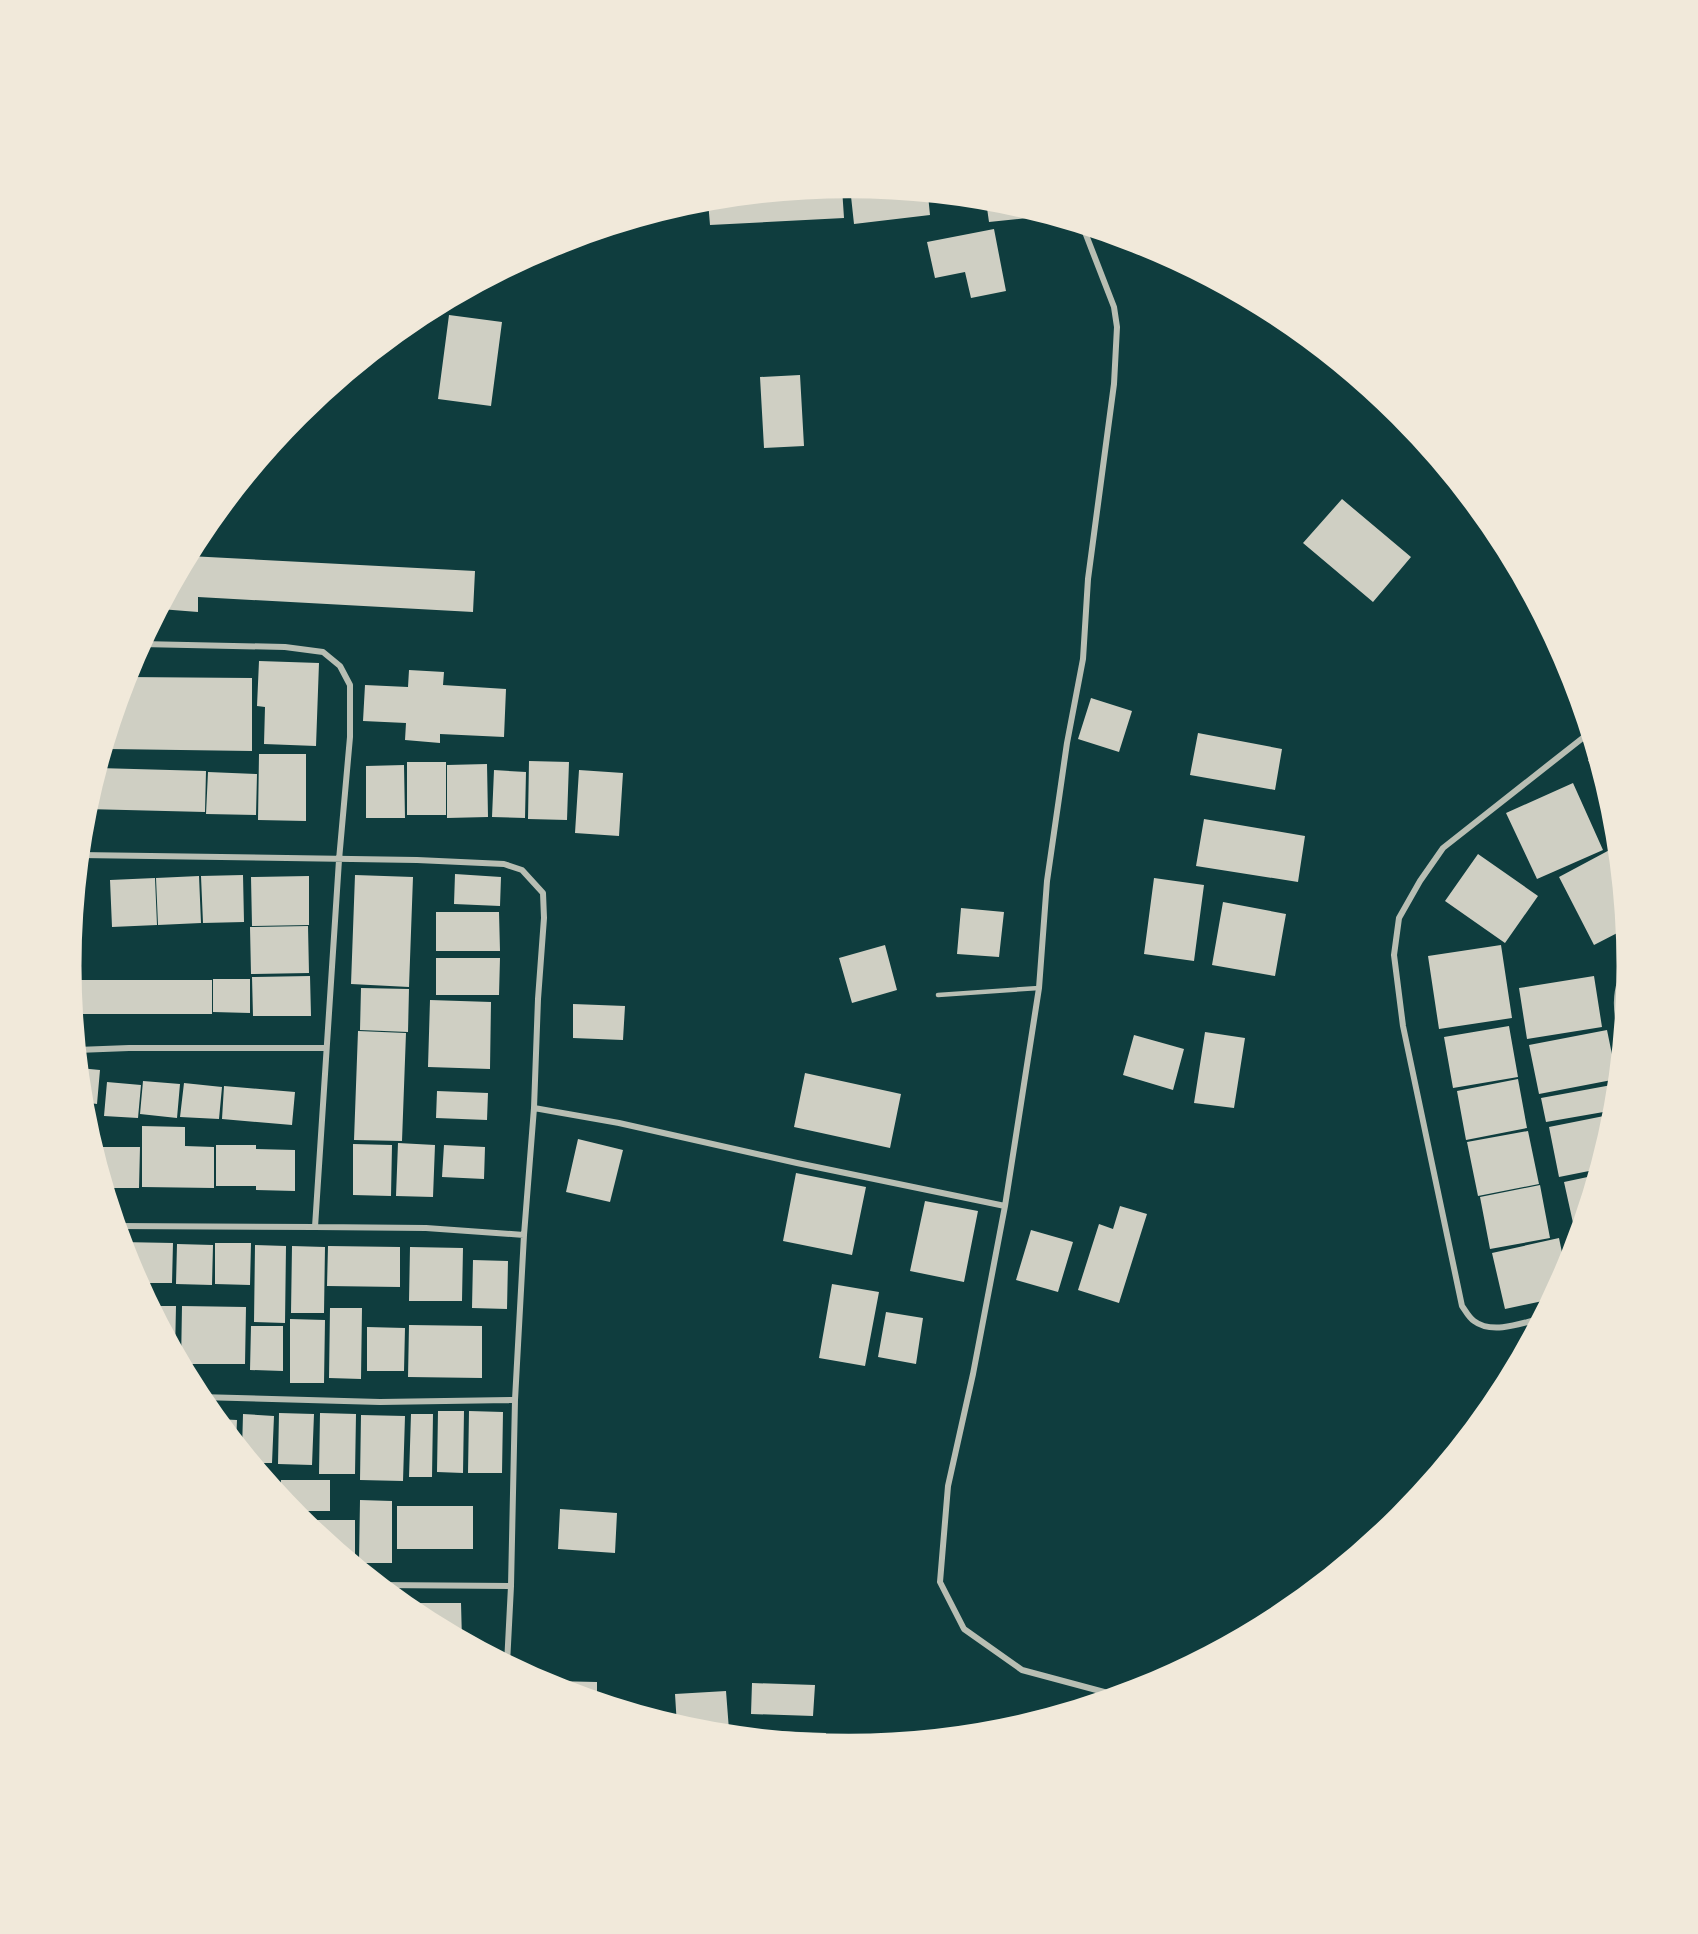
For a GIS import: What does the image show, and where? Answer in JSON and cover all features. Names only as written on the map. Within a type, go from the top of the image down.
[{"type":"street","points":[[1086,235],[1114,307],[1117,327],[1114,384],[1088,579],[1083,659],[1067,743],[1047,881],[1039,988],[1005,1206],[973,1374],[948,1486],[940,1582],[964,1629],[1022,1670],[1105,1692]]},
{"type":"street","points":[[151,644],[285,647],[323,652],[340,666],[350,685],[350,737],[339,860],[315,1227]]},
{"type":"street","points":[[1532,1321],[1506,1327],[1491,1327],[1475,1322],[1462,1306],[1403,1026],[1394,955],[1399,918],[1420,881],[1443,848],[1583,738]]},
{"type":"street","points":[[88,855],[504,864],[522,870],[535,881],[543,892],[544,918],[534,1108],[515,1400],[507,1656]]},
{"type":"street","points":[[1617,996],[1615,1005],[1617,1016]]},
{"type":"street","points":[[84,1050],[326,1048]]},
{"type":"street","points":[[534,1108],[619,1123],[1005,1206]]},
{"type":"street","points":[[125,1226],[426,1228],[524,1235]]},
{"type":"street","points":[[211,1397],[380,1402],[515,1400]]},
{"type":"street","points":[[392,1585],[511,1586]]},
{"type":"lane","points":[[938,995],[1039,988]]},
{"type":"building","points":[[843,197],[844,218],[710,225],[709,210],[799,199]]},
{"type":"building","points":[[851,197],[929,202],[930,215],[854,224]]},
{"type":"building","points":[[987,210],[1025,218],[989,222]]},
{"type":"building","points":[[994,229],[1006,291],[971,298],[965,272],[935,278],[927,242]]},
{"type":"building","points":[[449,315],[502,322],[491,406],[438,399]]},
{"type":"building","points":[[800,375],[804,446],[764,448],[760,377]]},
{"type":"building","points":[[1342,499],[1411,557],[1373,602],[1303,543]]},
{"type":"building","points":[[198,556],[475,571],[473,612],[198,597],[198,612],[168,610]]},
{"type":"building","points":[[259,661],[319,663],[316,746],[264,744],[265,707],[257,706]]},
{"type":"building","points":[[409,670],[444,672],[443,685],[506,689],[504,737],[440,734],[440,743],[405,740],[406,723],[363,721],[365,685],[408,687]]},
{"type":"building","points":[[136,677],[252,678],[252,751],[112,749]]},
{"type":"building","points":[[1091,698],[1132,711],[1119,752],[1078,739]]},
{"type":"building","points":[[1198,733],[1282,749],[1275,790],[1190,775]]},
{"type":"building","points":[[259,754],[306,754],[306,821],[258,820]]},
{"type":"building","points":[[529,761],[569,762],[567,820],[528,819]]},
{"type":"building","points":[[407,762],[446,762],[446,815],[407,815]]},
{"type":"building","points":[[487,764],[488,817],[447,818],[447,765]]},
{"type":"building","points":[[404,765],[405,818],[366,818],[366,766]]},
{"type":"building","points":[[106,768],[206,771],[205,812],[96,809]]},
{"type":"building","points":[[494,770],[526,772],[525,818],[492,817]]},
{"type":"building","points":[[579,770],[623,773],[619,836],[575,833]]},
{"type":"building","points":[[208,772],[257,774],[256,815],[206,814]]},
{"type":"building","points":[[1573,783],[1603,850],[1537,879],[1506,813]]},
{"type":"building","points":[[1204,819],[1305,836],[1298,882],[1196,866]]},
{"type":"building","points":[[1609,850],[1617,933],[1594,945],[1559,877]]},
{"type":"building","points":[[1478,854],[1538,896],[1505,943],[1445,901]]},
{"type":"building","points":[[455,874],[501,877],[500,906],[454,904]]},
{"type":"building","points":[[243,875],[244,922],[203,923],[201,876]]},
{"type":"building","points":[[355,875],[413,877],[409,987],[351,984]]},
{"type":"building","points":[[199,876],[201,923],[158,925],[156,878]]},
{"type":"building","points":[[309,876],[309,925],[252,926],[251,877]]},
{"type":"building","points":[[155,878],[157,925],[112,927],[110,880]]},
{"type":"building","points":[[1154,878],[1204,885],[1194,961],[1144,954]]},
{"type":"building","points":[[1223,902],[1286,914],[1275,976],[1212,965]]},
{"type":"building","points":[[961,908],[1004,912],[999,957],[957,954]]},
{"type":"building","points":[[436,912],[499,912],[500,951],[436,951]]},
{"type":"building","points":[[308,926],[309,973],[251,974],[250,927]]},
{"type":"building","points":[[885,945],[897,990],[852,1003],[839,958]]},
{"type":"building","points":[[1501,945],[1512,1018],[1439,1029],[1428,956]]},
{"type":"building","points":[[436,958],[500,958],[499,995],[436,995]]},
{"type":"building","points":[[310,976],[311,1016],[253,1016],[252,977]]},
{"type":"building","points":[[1594,976],[1602,1027],[1527,1039],[1519,988]]},
{"type":"building","points":[[213,979],[250,979],[250,1013],[213,1012]]},
{"type":"building","points":[[80,980],[212,980],[212,1014],[81,1014]]},
{"type":"building","points":[[361,988],[409,989],[408,1032],[360,1030]]},
{"type":"building","points":[[430,1000],[491,1002],[490,1069],[428,1067]]},
{"type":"building","points":[[573,1004],[625,1006],[623,1040],[573,1038]]},
{"type":"building","points":[[1509,1026],[1518,1077],[1453,1088],[1444,1037]]},
{"type":"building","points":[[1607,1030],[1613,1059],[1610,1080],[1539,1094],[1529,1045]]},
{"type":"building","points":[[358,1031],[406,1033],[402,1141],[354,1140]]},
{"type":"building","points":[[1205,1032],[1245,1038],[1234,1108],[1194,1103]]},
{"type":"building","points":[[1134,1035],[1184,1049],[1173,1090],[1123,1075]]},
{"type":"building","points":[[86,1069],[100,1070],[97,1104],[92,1103]]},
{"type":"building","points":[[805,1073],[901,1094],[890,1148],[794,1127]]},
{"type":"building","points":[[1518,1079],[1527,1128],[1466,1140],[1457,1091]]},
{"type":"building","points":[[143,1081],[180,1084],[177,1118],[140,1114]]},
{"type":"building","points":[[107,1082],[141,1085],[138,1118],[104,1116]]},
{"type":"building","points":[[184,1083],[222,1087],[219,1119],[180,1117]]},
{"type":"building","points":[[1609,1085],[1605,1112],[1546,1122],[1541,1098]]},
{"type":"building","points":[[224,1086],[295,1092],[292,1125],[222,1119]]},
{"type":"building","points":[[437,1091],[488,1093],[487,1120],[436,1118]]},
{"type":"building","points":[[1604,1116],[1591,1171],[1559,1177],[1549,1127]]},
{"type":"building","points":[[142,1126],[185,1127],[185,1146],[214,1147],[214,1188],[142,1187]]},
{"type":"building","points":[[1528,1131],[1539,1184],[1478,1196],[1467,1142]]},
{"type":"building","points":[[578,1139],[623,1150],[610,1202],[566,1192]]},
{"type":"building","points":[[398,1143],[435,1145],[433,1197],[396,1196]]},
{"type":"building","points":[[353,1144],[392,1145],[391,1196],[353,1195]]},
{"type":"building","points":[[216,1145],[256,1145],[256,1149],[295,1150],[295,1191],[256,1190],[256,1186],[216,1186]]},
{"type":"building","points":[[444,1145],[485,1147],[484,1179],[442,1177]]},
{"type":"building","points":[[101,1147],[140,1147],[139,1188],[112,1188]]},
{"type":"building","points":[[796,1173],[866,1187],[852,1255],[783,1241]]},
{"type":"building","points":[[1589,1177],[1574,1226],[1564,1182]]},
{"type":"building","points":[[1540,1185],[1550,1238],[1490,1249],[1480,1197]]},
{"type":"building","points":[[925,1201],[978,1211],[964,1282],[910,1271]]},
{"type":"building","points":[[1120,1206],[1147,1214],[1119,1303],[1078,1290],[1099,1224],[1113,1229]]},
{"type":"building","points":[[1031,1230],[1073,1242],[1058,1292],[1016,1280]]},
{"type":"building","points":[[1559,1238],[1562,1255],[1542,1301],[1505,1309],[1492,1253]]},
{"type":"building","points":[[131,1242],[173,1243],[172,1283],[148,1283]]},
{"type":"building","points":[[215,1243],[251,1243],[250,1285],[215,1284]]},
{"type":"building","points":[[177,1244],[213,1245],[212,1285],[176,1284]]},
{"type":"building","points":[[255,1245],[286,1246],[285,1323],[254,1322]]},
{"type":"building","points":[[292,1246],[325,1247],[324,1313],[291,1313]]},
{"type":"building","points":[[328,1246],[400,1247],[400,1287],[327,1286]]},
{"type":"building","points":[[410,1247],[463,1248],[462,1301],[409,1301]]},
{"type":"building","points":[[473,1260],[508,1261],[507,1309],[472,1308]]},
{"type":"building","points":[[832,1284],[879,1292],[865,1366],[819,1358]]},
{"type":"building","points":[[159,1306],[176,1306],[175,1338]]},
{"type":"building","points":[[182,1306],[246,1307],[245,1364],[190,1364],[181,1349]]},
{"type":"building","points":[[330,1308],[362,1308],[361,1379],[329,1378]]},
{"type":"building","points":[[886,1312],[923,1318],[916,1364],[878,1357]]},
{"type":"building","points":[[290,1319],[325,1320],[324,1383],[290,1383]]},
{"type":"building","points":[[409,1325],[482,1326],[482,1378],[408,1377]]},
{"type":"building","points":[[251,1326],[283,1326],[283,1371],[250,1370]]},
{"type":"building","points":[[367,1327],[405,1328],[404,1371],[367,1371]]},
{"type":"building","points":[[438,1411],[464,1411],[463,1473],[437,1472]]},
{"type":"building","points":[[469,1411],[503,1412],[502,1473],[468,1473]]},
{"type":"building","points":[[279,1413],[314,1414],[312,1465],[278,1464]]},
{"type":"building","points":[[320,1413],[356,1414],[355,1474],[319,1474]]},
{"type":"building","points":[[243,1414],[274,1416],[272,1463],[261,1463],[242,1439]]},
{"type":"building","points":[[411,1414],[433,1414],[432,1477],[409,1477]]},
{"type":"building","points":[[361,1415],[405,1416],[403,1481],[360,1480]]},
{"type":"building","points":[[227,1420],[237,1420],[237,1432]]},
{"type":"building","points":[[281,1480],[330,1480],[330,1511],[305,1511],[281,1485]]},
{"type":"building","points":[[360,1500],[392,1501],[392,1563],[363,1563],[359,1560]]},
{"type":"building","points":[[397,1506],[473,1506],[473,1549],[397,1549]]},
{"type":"building","points":[[560,1509],[617,1513],[615,1553],[558,1549]]},
{"type":"building","points":[[315,1520],[355,1520],[355,1556]]},
{"type":"building","points":[[416,1603],[461,1603],[462,1632]]},
{"type":"building","points":[[563,1681],[597,1682],[597,1694]]},
{"type":"building","points":[[752,1683],[815,1685],[813,1716],[751,1714]]},
{"type":"building","points":[[726,1691],[729,1727],[676,1716],[675,1694]]},
{"type":"building","points":[[775,1731],[826,1733],[826,1736]]}]
